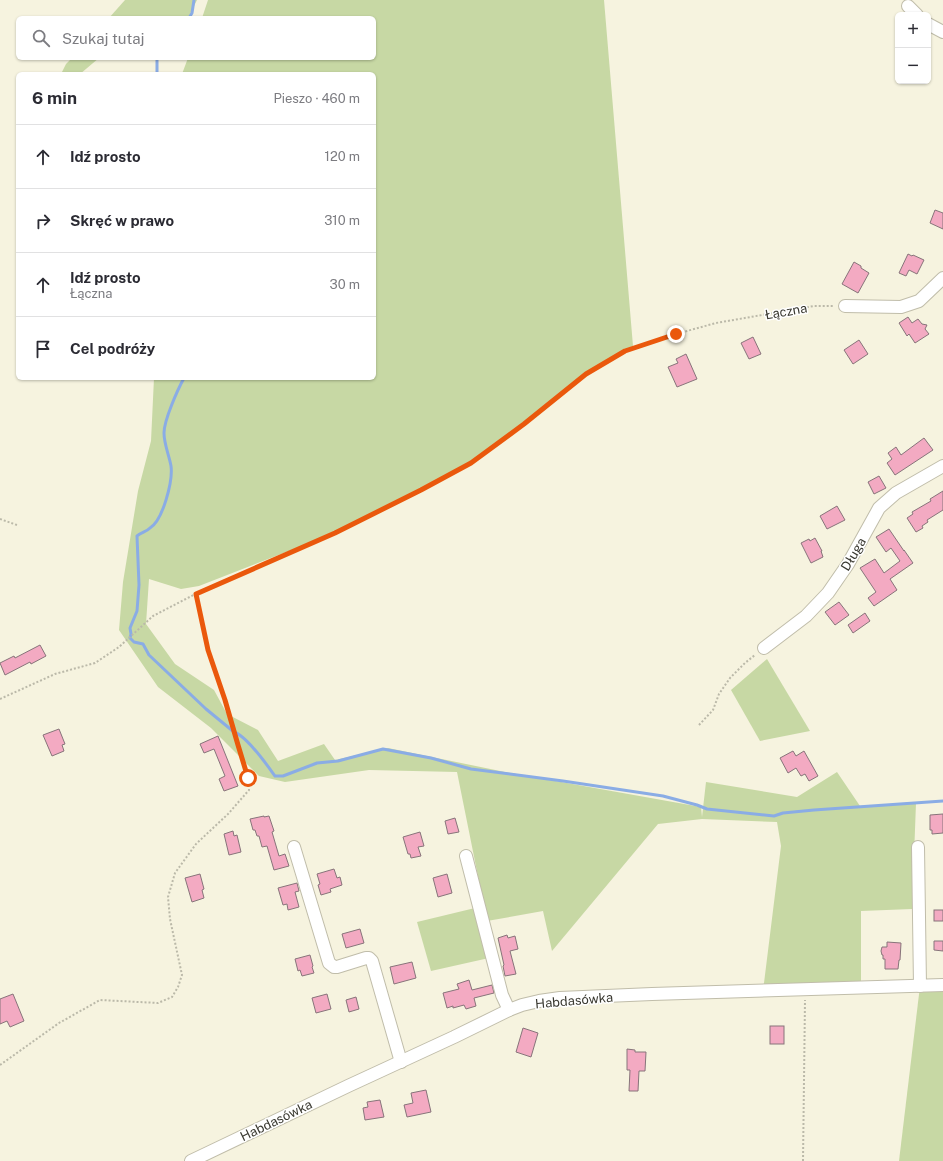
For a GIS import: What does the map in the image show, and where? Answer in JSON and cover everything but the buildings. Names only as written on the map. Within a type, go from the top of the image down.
[{"type":"street","points":[[931,26],[943,32]]},
{"type":"street","points":[[845,306],[901,307],[919,301],[943,278]]},
{"type":"street","name":"Długa","points":[[764,648],[806,616],[828,593],[848,564],[879,508],[896,492],[943,466]]},
{"type":"street","points":[[294,847],[330,963],[337,967],[366,958],[369,958],[372,961],[401,1062]]},
{"type":"street","points":[[918,847],[920,986]]},
{"type":"street","points":[[466,856],[502,995],[509,1010]]},
{"type":"street","name":"Habdasówka","points":[[192,1161],[348,1086],[454,1038],[509,1010],[539,1001],[560,998],[652,994],[943,985]]},
{"type":"path","name":"Łączna","points":[[0,699],[55,674],[95,663],[119,647],[153,616],[196,594],[335,533],[471,463],[524,424],[586,374],[625,351],[676,334],[716,323],[814,306],[845,306]]},
{"type":"path","points":[[0,519],[17,525]]},
{"type":"path","points":[[0,1066],[59,1022],[100,1000],[158,1003],[172,997],[178,987],[182,975],[170,919],[168,897],[175,873],[196,844],[228,814],[249,790],[248,778],[225,700],[208,650],[196,594]]},
{"type":"path","points":[[699,725],[713,710],[720,694],[730,678],[745,663],[764,648]]},
{"type":"path","points":[[803,1161],[805,990]]},
{"type":"green space","points":[[125,0],[197,0],[189,16],[111,16]]},
{"type":"green space","points":[[208,0],[604,0],[633,346],[586,374],[524,424],[471,463],[335,533],[199,586],[181,589],[149,579],[146,624],[175,664],[214,690],[227,714],[258,730],[278,761],[324,744],[335,760],[388,748],[505,772],[701,807],[702,817],[706,782],[797,797],[837,772],[860,806],[916,803],[912,909],[861,911],[861,988],[763,991],[781,846],[777,822],[702,819],[658,824],[552,951],[543,911],[487,921],[457,772],[369,770],[285,782],[259,776],[211,728],[158,687],[119,630],[123,582],[138,491],[151,441],[154,380],[376,380],[376,72],[183,72],[187,60],[376,60],[376,16],[203,16]]},
{"type":"green space","points":[[70,60],[97,60],[82,72],[62,72]]},
{"type":"green space","points":[[767,659],[810,731],[760,741],[731,690]]},
{"type":"green space","points":[[475,908],[489,958],[431,971],[417,922]]},
{"type":"green space","points":[[943,985],[943,1161],[899,1161],[920,986]]},
{"type":"waterway","points":[[190,16],[194,0]]},
{"type":"waterway","points":[[157,60],[157,72]]},
{"type":"waterway","points":[[183,380],[166,420],[164,433],[171,466],[169,490],[163,509],[155,524],[137,536],[139,585],[137,611],[130,628],[130,638],[134,642],[143,644],[149,655],[206,709],[245,739],[275,776],[283,776],[317,763],[338,761],[383,749],[431,758],[471,769],[663,796],[707,809],[774,816],[783,813],[814,810],[943,801]]},
{"type":"route","points":[[248,778],[225,700],[208,650],[196,594],[335,533],[471,463],[524,424],[586,374],[625,351],[676,334]]}]
